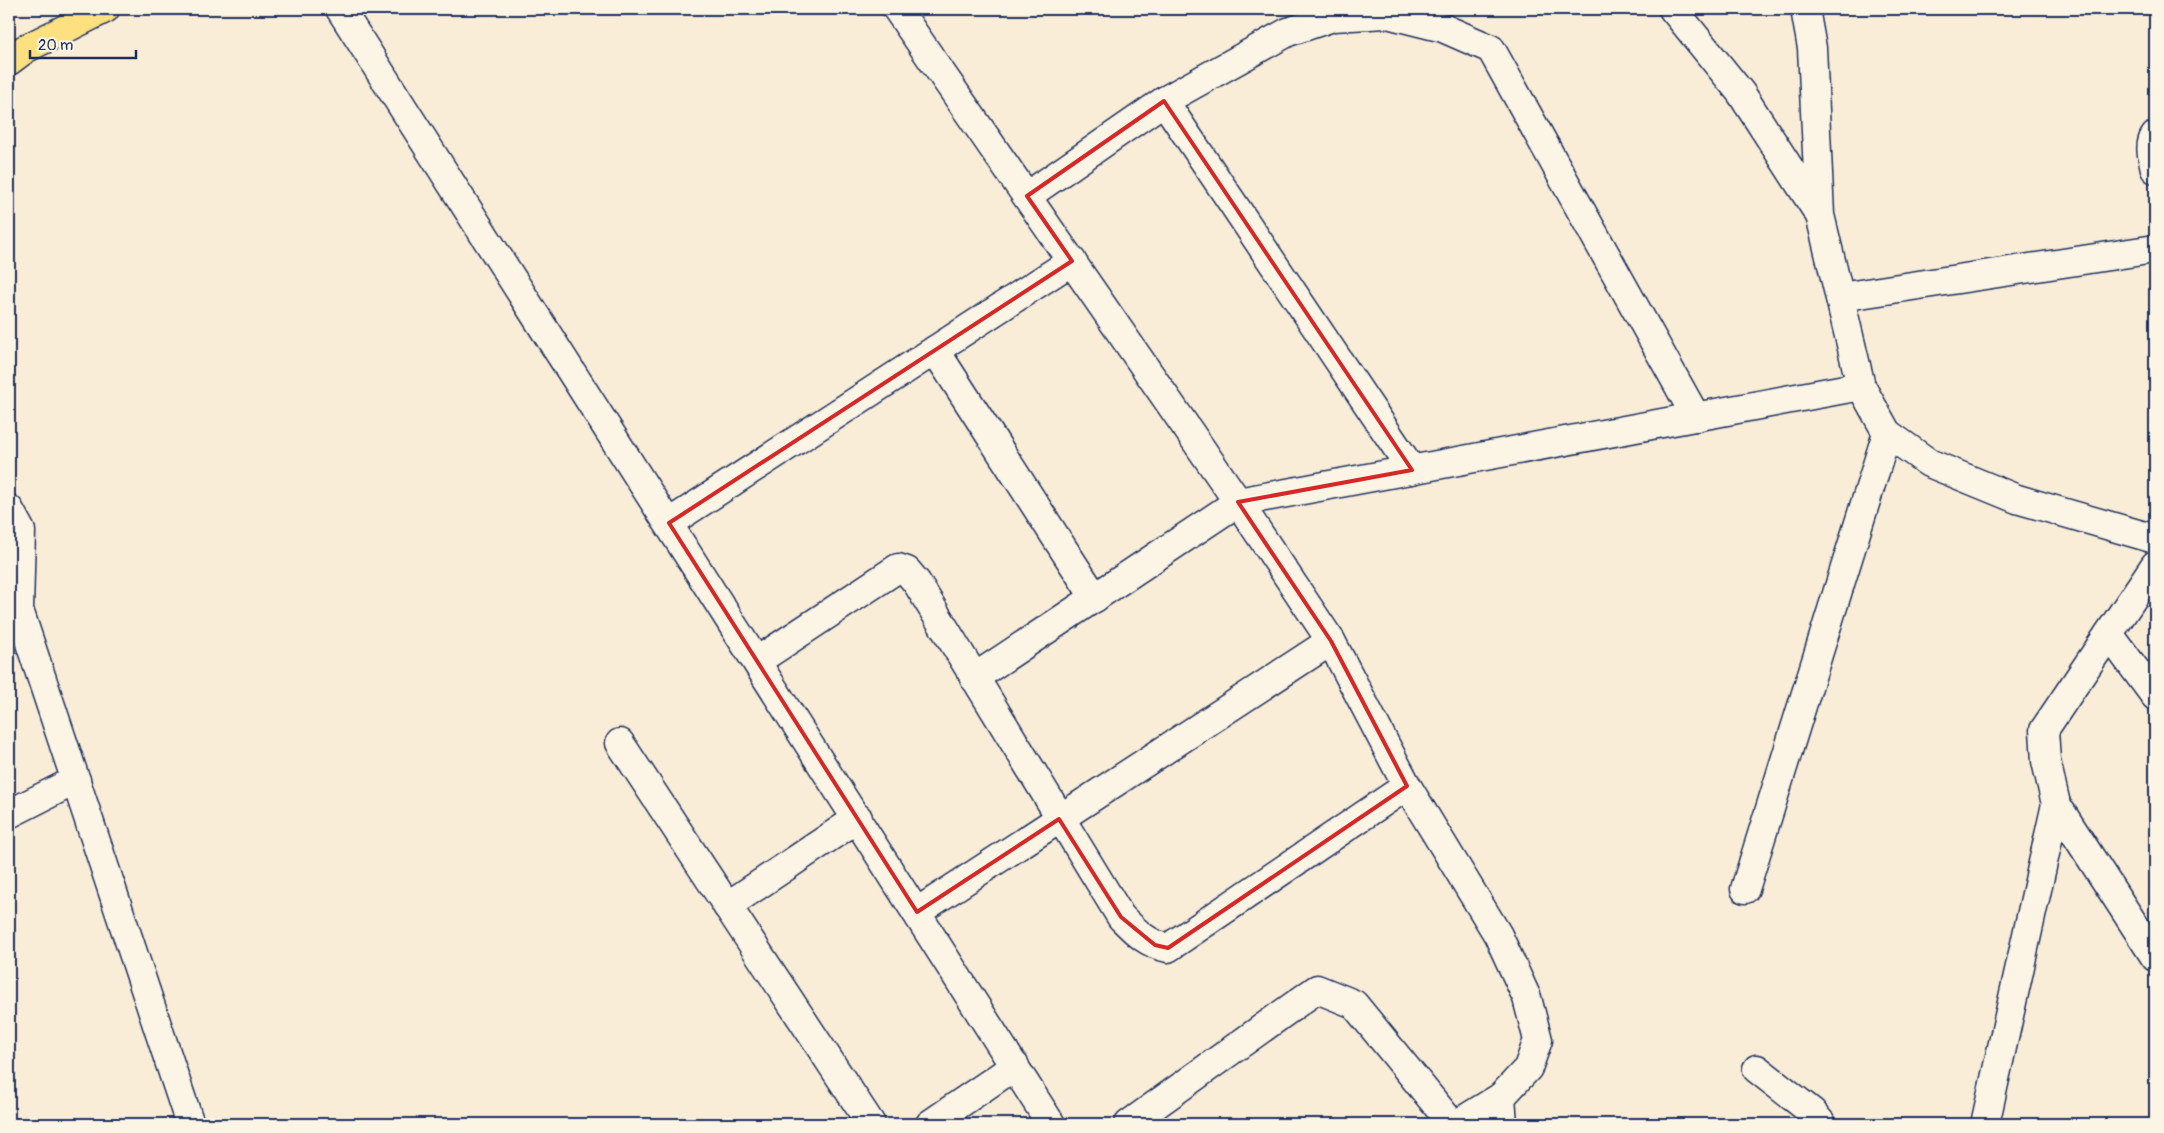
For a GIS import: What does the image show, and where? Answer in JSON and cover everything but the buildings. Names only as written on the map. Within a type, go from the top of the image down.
[{"type":"highway","points":[[9,61],[25,49],[106,9]]},
{"type":"street","points":[[340,9],[858,818],[1051,1124]]},
{"type":"street","points":[[897,9],[1238,502],[1331,641],[1407,786],[1498,935],[1527,998],[1538,1040],[1528,1068],[1501,1097],[1457,1124]]},
{"type":"street","points":[[1673,9],[1742,93],[1820,215]]},
{"type":"street","points":[[1805,9],[1812,48],[1820,215],[1862,386],[1887,433],[1929,463],[2017,498],[2155,539]]},
{"type":"street","points":[[1027,196],[1164,101],[1288,32],[1333,17],[1387,14],[1436,19],[1492,49],[1696,417]]},
{"type":"street","points":[[1164,101],[1412,470]]},
{"type":"street","points":[[2155,136],[2152,141],[2151,150],[2155,169]]},
{"type":"street","points":[[1840,297],[2155,250]]},
{"type":"street","points":[[669,523],[1072,261]]},
{"type":"street","points":[[935,350],[1095,598]]},
{"type":"street","points":[[974,678],[1238,502],[1862,386]]},
{"type":"street","points":[[1745,889],[1887,433]]},
{"type":"street","points":[[9,509],[22,531],[14,605],[76,780],[190,1124]]},
{"type":"street","points":[[2155,566],[2044,730],[2046,761],[2056,804],[2155,957]]},
{"type":"street","points":[[757,661],[898,568],[907,571],[917,583],[1059,819],[1121,917],[1140,935],[1155,945],[1168,948],[1407,786]]},
{"type":"street","points":[[2110,634],[2155,696]]},
{"type":"street","points":[[917,912],[1331,641]]},
{"type":"street","points":[[620,743],[871,1124]]},
{"type":"street","points":[[9,814],[76,780]]},
{"type":"street","points":[[1986,1124],[2056,804]]},
{"type":"street","points":[[727,906],[858,818]]},
{"type":"street","points":[[1129,1124],[1317,989],[1354,1004],[1452,1124]]},
{"type":"street","points":[[930,1124],[1015,1066]]},
{"type":"street","points":[[1757,1069],[1812,1112],[1822,1124]]},
{"type":"street","points":[[1501,1097],[1504,1124]]},
{"type":"highlighted area","points":[[1164,101],[1412,470],[1238,502],[1331,641],[1407,786],[1168,948],[1155,945],[1121,917],[1059,819],[917,912],[669,523],[1072,261],[1027,196]]}]
